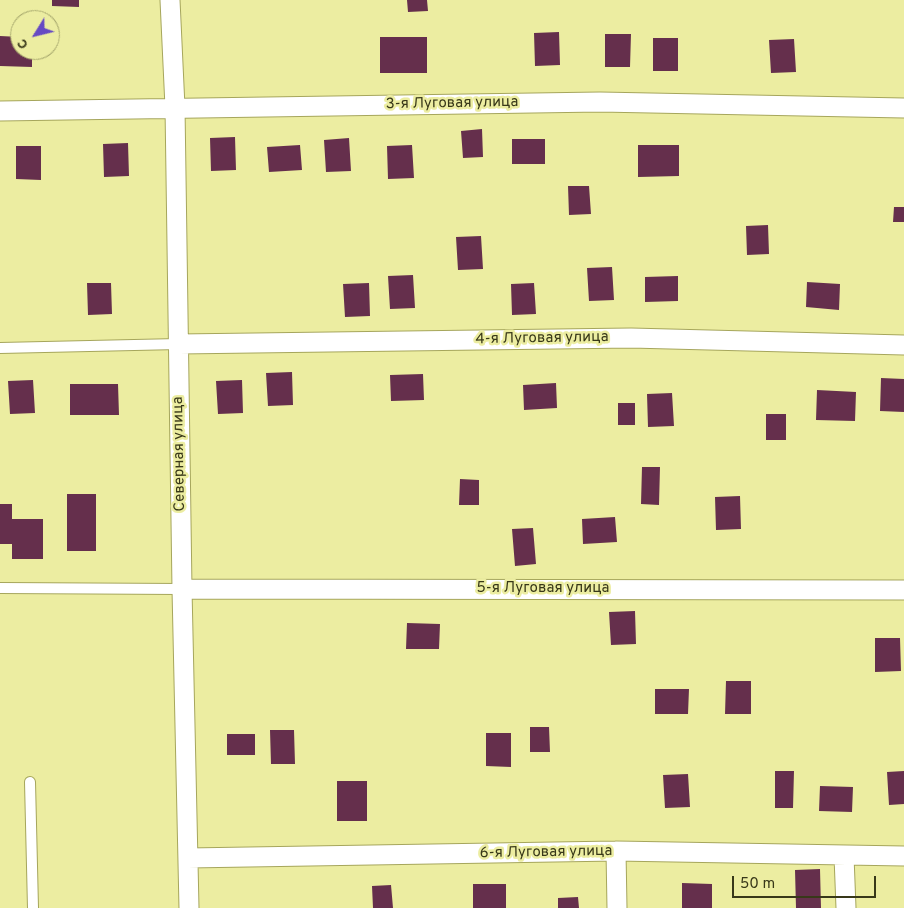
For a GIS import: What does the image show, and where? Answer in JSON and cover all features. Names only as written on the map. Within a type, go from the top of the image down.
[{"type":"street","name":"Северная улица","points":[[170,0],[175,107],[189,908]]},
{"type":"street","name":"3-я Луговая улица","points":[[0,111],[600,102],[904,108]]},
{"type":"street","name":"4-я Луговая улица","points":[[179,344],[631,338],[904,345]]},
{"type":"street","name":"5-я Луговая улица","points":[[182,589],[904,590]]},
{"type":"street","name":"6-я Луговая улица","points":[[188,858],[616,851],[904,856]]},
{"type":"street","points":[[616,851],[617,908]]},
{"type":"street","points":[[844,856],[846,908]]},
{"type":"lane","points":[[0,348],[179,344]]},
{"type":"lane","points":[[0,588],[182,589]]},
{"type":"lane","points":[[30,782],[33,908]]},
{"type":"building","points":[[52,0],[79,0],[79,7],[52,6]]},
{"type":"building","points":[[407,0],[427,0],[428,11],[408,12]]},
{"type":"building","points":[[559,32],[560,65],[535,66],[534,33]]},
{"type":"building","points":[[605,34],[631,34],[630,67],[605,67]]},
{"type":"building","points":[[0,36],[10,36],[10,60],[32,60],[32,67],[0,66]]},
{"type":"building","points":[[380,37],[427,37],[427,73],[380,73]]},
{"type":"building","points":[[653,38],[678,38],[678,71],[653,71]]},
{"type":"building","points":[[794,39],[796,72],[771,73],[769,40]]},
{"type":"building","points":[[482,129],[483,157],[463,158],[461,131]]},
{"type":"building","points":[[235,137],[236,170],[211,171],[210,138]]},
{"type":"building","points":[[349,138],[351,171],[326,172],[324,140]]},
{"type":"building","points":[[512,139],[545,139],[545,164],[512,164]]},
{"type":"building","points":[[128,143],[129,176],[104,177],[103,144]]},
{"type":"building","points":[[300,145],[302,170],[269,172],[267,147]]},
{"type":"building","points":[[412,145],[414,178],[388,179],[387,146]]},
{"type":"building","points":[[638,145],[679,145],[679,176],[638,177]]},
{"type":"building","points":[[16,146],[41,146],[41,180],[16,179]]},
{"type":"building","points":[[568,186],[589,186],[591,214],[569,215]]},
{"type":"building","points":[[894,207],[904,207],[904,222],[893,222]]},
{"type":"building","points":[[768,225],[769,254],[747,255],[746,226]]},
{"type":"building","points":[[481,236],[483,269],[458,270],[456,237]]},
{"type":"building","points":[[612,267],[614,300],[589,301],[587,268]]},
{"type":"building","points":[[413,275],[415,308],[390,309],[388,276]]},
{"type":"building","points":[[678,276],[678,301],[645,302],[645,277]]},
{"type":"building","points":[[807,282],[840,284],[839,310],[806,307]]},
{"type":"building","points":[[87,283],[111,283],[112,314],[88,315]]},
{"type":"building","points":[[369,283],[370,316],[345,317],[343,284]]},
{"type":"building","points":[[534,283],[536,314],[512,315],[511,284]]},
{"type":"building","points":[[292,372],[293,405],[268,406],[266,373]]},
{"type":"building","points":[[423,374],[424,400],[391,401],[390,375]]},
{"type":"building","points":[[881,378],[904,379],[904,412],[880,411]]},
{"type":"building","points":[[33,380],[35,413],[10,414],[8,381]]},
{"type":"building","points":[[242,380],[243,413],[218,414],[216,381]]},
{"type":"building","points":[[556,383],[557,408],[524,410],[523,385]]},
{"type":"building","points":[[70,384],[118,384],[119,415],[70,415]]},
{"type":"building","points":[[817,390],[856,392],[855,421],[816,420]]},
{"type":"building","points":[[672,393],[674,426],[648,427],[647,394]]},
{"type":"building","points":[[618,403],[635,403],[635,425],[618,425]]},
{"type":"building","points":[[766,414],[786,414],[786,440],[766,440]]},
{"type":"building","points":[[642,467],[660,467],[659,505],[641,504]]},
{"type":"building","points":[[460,479],[479,480],[479,505],[459,505]]},
{"type":"building","points":[[67,494],[96,494],[96,551],[67,551]]},
{"type":"building","points":[[740,496],[741,529],[716,530],[715,497]]},
{"type":"building","points":[[0,504],[12,504],[12,519],[43,519],[43,559],[12,559],[12,544],[0,544]]},
{"type":"building","points":[[615,517],[617,542],[583,544],[582,519]]},
{"type":"building","points":[[533,528],[536,564],[515,566],[512,529]]},
{"type":"building","points":[[635,611],[636,644],[611,645],[609,612]]},
{"type":"building","points":[[407,623],[440,624],[439,649],[406,649]]},
{"type":"building","points":[[875,638],[900,638],[901,671],[875,672]]},
{"type":"building","points":[[726,681],[751,681],[751,714],[725,714]]},
{"type":"building","points":[[655,689],[689,689],[688,714],[655,714]]},
{"type":"building","points":[[530,727],[549,727],[550,752],[530,752]]},
{"type":"building","points":[[270,730],[294,730],[295,764],[271,764]]},
{"type":"building","points":[[486,733],[511,733],[511,767],[486,766]]},
{"type":"building","points":[[227,734],[255,734],[255,755],[227,755]]},
{"type":"building","points":[[775,771],[794,771],[793,808],[775,808]]},
{"type":"building","points":[[904,771],[904,804],[889,805],[887,772]]},
{"type":"building","points":[[688,774],[690,807],[665,808],[663,775]]},
{"type":"building","points":[[337,781],[367,781],[367,821],[337,821]]},
{"type":"building","points":[[820,786],[853,787],[852,812],[819,811]]},
{"type":"building","points":[[820,869],[821,908],[796,908],[795,870]]},
{"type":"building","points":[[682,883],[712,884],[712,908],[682,908]]},
{"type":"building","points":[[473,884],[506,884],[506,908],[473,908]]},
{"type":"building","points":[[391,885],[393,908],[373,908],[372,886]]},
{"type":"building","points":[[578,897],[579,908],[558,908],[558,898]]}]
